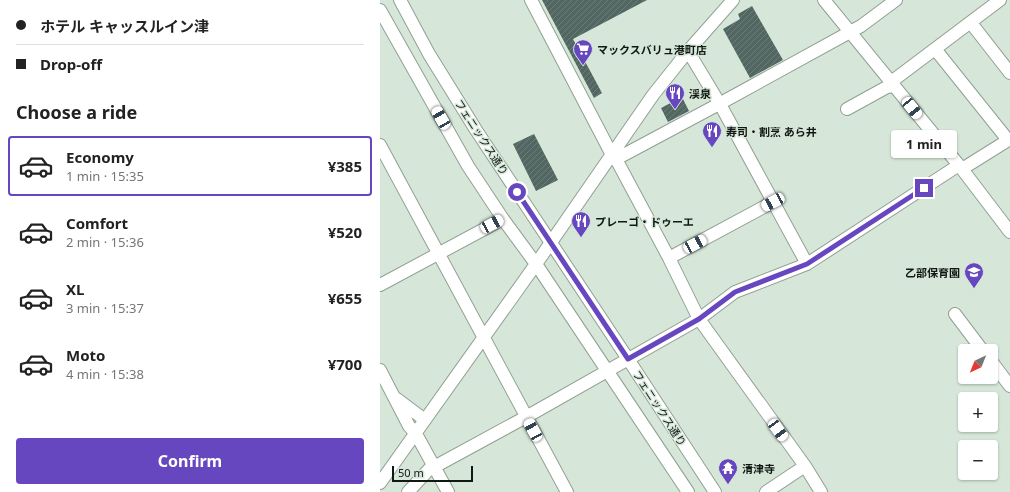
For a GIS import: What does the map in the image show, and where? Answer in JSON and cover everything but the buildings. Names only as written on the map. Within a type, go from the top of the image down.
[{"type":"street","name":"フェニックス通り","points":[[400,0],[429,54],[476,130],[715,492]]},
{"type":"street","points":[[531,0],[669,258],[699,319],[805,466],[821,492]]},
{"type":"street","points":[[380,483],[551,242],[614,157],[653,95],[688,51],[733,0]]},
{"type":"street","points":[[824,0],[960,167],[1010,232]]},
{"type":"street","points":[[614,157],[719,104],[861,26],[896,0]]},
{"type":"street","points":[[847,109],[892,84],[935,49],[1000,0]]},
{"type":"street","name":"フェニックス通り","points":[[380,10],[465,159],[502,219],[536,264],[688,492]]},
{"type":"street","points":[[971,23],[1010,73]]},
{"type":"street","points":[[408,492],[434,466],[526,417],[699,319],[735,292],[807,264],[960,167],[1009,139],[935,49]]},
{"type":"street","points":[[688,51],[719,104],[807,264]]},
{"type":"street","points":[[380,145],[567,492]]},
{"type":"street","points":[[669,258],[773,202]]},
{"type":"street","points":[[380,285],[502,219]]},
{"type":"street","points":[[955,314],[978,344]]},
{"type":"street","points":[[380,370],[409,426],[416,434],[448,492]]},
{"type":"street","points":[[998,370],[1010,386]]},
{"type":"street","points":[[394,397],[425,420]]},
{"type":"street","points":[[766,492],[805,466]]},
{"type":"place","name":"マックスバリュ港町店","points":[[583,66]]},
{"type":"place","name":"渓泉","points":[[675,110]]},
{"type":"place","name":"寿司・割烹 あら井","points":[[712,148]]},
{"type":"place","name":"プレーゴ・ドゥーエ","points":[[581,238]]},
{"type":"place","name":"乙部保育園","points":[[974,289]]},
{"type":"place","name":"清津寺","points":[[728,485]]},
{"type":"route","points":[[517,192],[628,359],[699,319],[735,292],[807,264],[924,188]]}]
